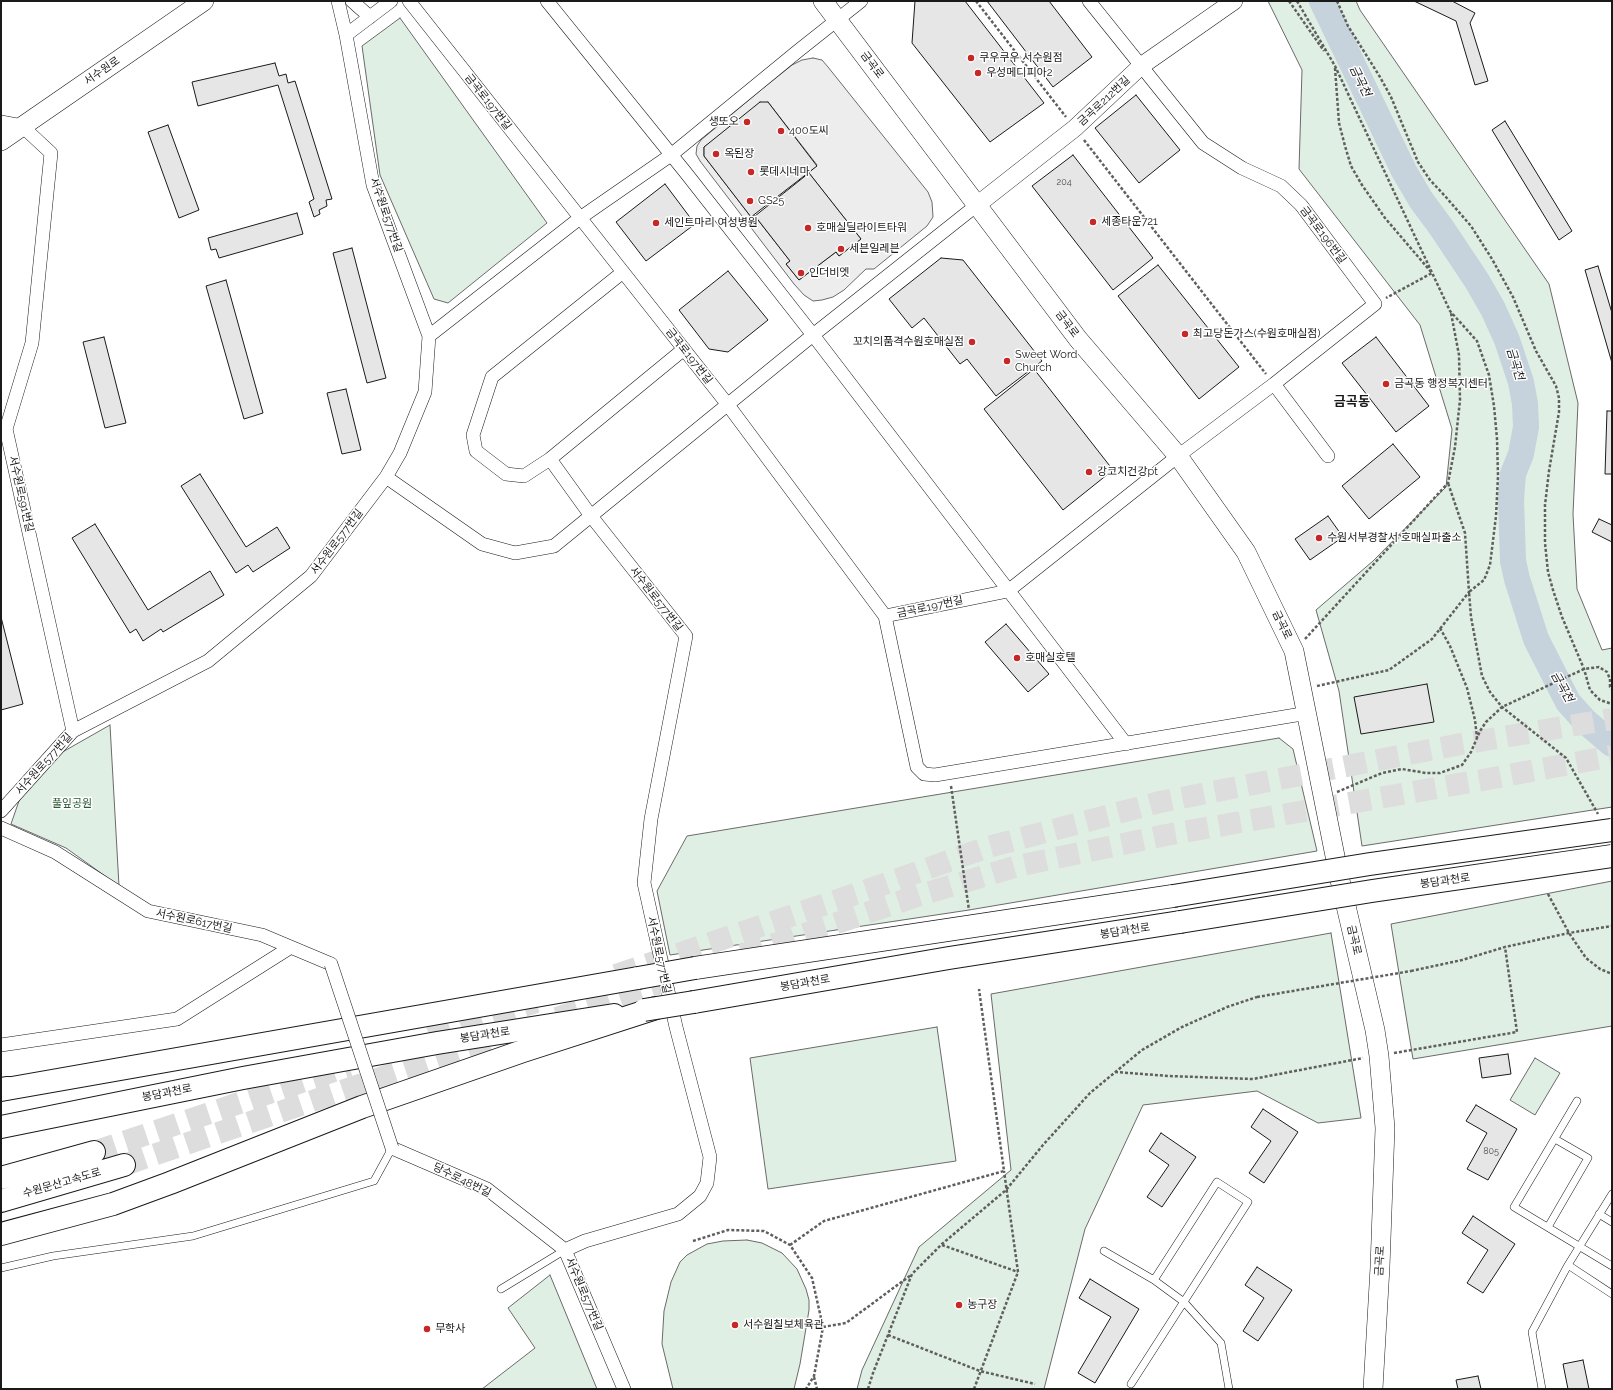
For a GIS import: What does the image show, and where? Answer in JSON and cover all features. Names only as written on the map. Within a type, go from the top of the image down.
[{"type":"highway","points":[[3,1089],[695,968],[1173,896],[1370,864],[1605,823]]},
{"type":"highway","name":"봉담과천로","points":[[1,1127],[243,1078],[438,1043],[694,1002],[949,958],[1379,890],[1612,856]]},
{"type":"highway","points":[[1,1234],[113,1204],[362,1107],[650,1009]]},
{"type":"highway","name":"수원문산고속도로","points":[[1,1178],[94,1152]]},
{"type":"highway","name":"수원문산고속도로","points":[[1,1201],[124,1165]]},
{"type":"main road","name":"서수원로","points":[[1,141],[204,1]]},
{"type":"main road","name":"금곡로","points":[[823,1],[1078,339],[1178,456],[1246,552],[1294,651],[1308,713],[1339,876],[1380,1056],[1385,1128],[1380,1267],[1372,1389]]},
{"type":"street","name":"서수원로577번길","points":[[1,811],[73,731],[208,661],[312,576],[386,477],[400,453],[425,392],[429,336],[374,185],[346,35],[338,1]]},
{"type":"street","points":[[352,1],[370,17]]},
{"type":"street","points":[[346,35],[391,1]]},
{"type":"street","name":"금곡로197번길","points":[[409,1],[728,405],[885,616],[1008,591],[1178,456]]},
{"type":"street","points":[[547,1],[813,335],[1126,744]]},
{"type":"street","points":[[429,336],[580,218],[671,155],[786,60],[861,1]]},
{"type":"street","name":"금곡로196번길","points":[[1089,1],[1203,143],[1242,168],[1281,186],[1301,205],[1375,304]]},
{"type":"street","name":"금곡로212번길","points":[[977,205],[1075,128],[1141,66],[1234,1]]},
{"type":"street","points":[[1,122],[22,126]]},
{"type":"street","name":"서수원로591번길","points":[[22,126],[51,153],[32,343],[6,429],[73,731]]},
{"type":"street","points":[[386,477],[482,544],[514,553],[554,546],[813,335],[977,205]]},
{"type":"street","points":[[623,272],[492,377],[473,435],[476,451],[506,474],[524,476],[550,459],[684,349]]},
{"type":"street","points":[[1178,456],[1274,384],[1375,304]]},
{"type":"street","points":[[1274,384],[1328,456]]},
{"type":"street","name":"서수원로577번길","points":[[550,459],[591,516],[686,636],[651,819],[644,883],[676,1027],[710,1156],[707,1183],[700,1196],[678,1214],[585,1241],[565,1250],[624,1389]]},
{"type":"street","points":[[885,616],[917,767],[924,774],[935,775],[949,773],[1308,713]]},
{"type":"street","name":"서수원로617번길","points":[[1,828],[55,852],[148,911],[262,935],[331,964],[392,1148]]},
{"type":"street","points":[[1,1044],[177,1019],[291,947]]},
{"type":"street","name":"당수로48번길","points":[[392,1148],[487,1190],[565,1250]]},
{"type":"lane","points":[[1577,1101],[1514,1207],[1612,1266]]},
{"type":"lane","points":[[1548,1228],[1588,1158],[1555,1139]]},
{"type":"lane","points":[[1,1268],[53,1256],[193,1236],[352,1188],[374,1181],[392,1148]]},
{"type":"lane","points":[[1131,1384],[1248,1202],[1217,1182],[1154,1280]]},
{"type":"lane","points":[[1542,1389],[1532,1332],[1568,1265],[1612,1194]]},
{"type":"lane","points":[[1599,1214],[1612,1222]]},
{"type":"lane","points":[[501,1289],[565,1250]]},
{"type":"lane","points":[[1104,1251],[1154,1280],[1184,1302],[1221,1343],[1230,1389]]},
{"type":"lane","points":[[1568,1265],[1612,1294]]},
{"type":"path","points":[[976,1],[1274,384]]},
{"type":"path","points":[[1289,1],[1335,66],[1339,123],[1344,146],[1352,166],[1362,185],[1385,218],[1432,273]]},
{"type":"path","points":[[1297,1],[1335,66],[1450,311],[1459,355],[1460,400],[1455,447],[1448,483],[1465,533],[1471,617],[1482,676],[1490,692],[1502,707],[1566,758],[1605,823]]},
{"type":"path","points":[[1337,1],[1348,26],[1391,97],[1418,162],[1430,180],[1471,226],[1492,259],[1513,297],[1536,351],[1556,386],[1559,398],[1559,412],[1545,505],[1548,572],[1562,617],[1584,669],[1590,690],[1600,700],[1612,704]]},
{"type":"path","points":[[1375,304],[1432,273]]},
{"type":"path","points":[[1303,689],[1389,670],[1432,639],[1469,592],[1484,580],[1490,565],[1496,516],[1498,476],[1494,406],[1489,375],[1477,342],[1450,311]]},
{"type":"path","points":[[1294,651],[1448,483]]},
{"type":"path","points":[[1440,628],[1450,646],[1467,688],[1475,720],[1477,738]]},
{"type":"path","points":[[1324,798],[1382,773],[1402,769],[1426,774],[1440,772],[1462,765],[1471,752],[1486,722],[1502,707],[1584,669],[1599,667],[1607,672],[1610,679],[1610,688],[1612,689]]},
{"type":"path","points":[[949,773],[969,910]]},
{"type":"path","points":[[1548,894],[1569,933],[1586,958],[1600,969],[1612,974]]},
{"type":"path","points":[[823,1326],[846,1323],[912,1274],[942,1244],[1006,1190],[1043,1145],[1090,1093],[1142,1050],[1182,1027],[1227,1007],[1257,997],[1411,971],[1462,960],[1505,947],[1569,933],[1612,926]]},
{"type":"path","points":[[1115,1072],[1169,1076],[1253,1079],[1517,1032],[1505,947]]},
{"type":"path","points":[[974,1389],[1018,1272],[979,988]]},
{"type":"path","points":[[790,1245],[824,1220],[1004,1171]]},
{"type":"path","points":[[693,1241],[728,1230],[764,1230],[790,1245],[812,1278],[823,1326],[814,1376],[806,1389]]},
{"type":"path","points":[[942,1244],[1018,1272]]},
{"type":"path","points":[[868,1389],[912,1274]]},
{"type":"path","points":[[888,1335],[980,1371],[1035,1384]]},
{"type":"path","points":[[814,1376],[817,1389]]},
{"type":"green space","points":[[1268,1],[1356,1],[1360,10],[1549,284],[1578,403],[1573,514],[1577,589],[1602,650],[1612,648],[1612,807],[1362,846],[1339,691],[1316,610],[1373,561],[1446,487],[1452,429],[1420,325],[1299,169],[1302,70]]},
{"type":"green space","points":[[400,18],[547,223],[448,303],[434,299],[380,175],[362,46]]},
{"type":"green space","name":"풀잎공원","points":[[110,725],[119,886],[66,848],[11,824],[20,798],[59,754]]},
{"type":"green space","points":[[1279,738],[1293,749],[1317,851],[969,910],[670,955],[657,891],[687,836]]},
{"type":"green space","points":[[1612,881],[1612,1026],[1413,1059],[1391,924]]},
{"type":"green space","points":[[1331,933],[1361,1118],[1318,1123],[1257,1091],[1143,1105],[1085,1229],[1044,1389],[857,1389],[862,1370],[919,1247],[1011,1170],[991,994]]},
{"type":"green space","points":[[937,1027],[956,1161],[768,1189],[750,1058]]},
{"type":"green space","points":[[1535,1058],[1560,1073],[1535,1115],[1510,1100]]},
{"type":"green space","name":"서수원칠보체육관","points":[[747,1240],[762,1243],[782,1253],[797,1269],[806,1289],[809,1300],[809,1310],[800,1364],[794,1389],[673,1389],[662,1344],[664,1311],[671,1282],[680,1262],[687,1255],[707,1244],[723,1241]]},
{"type":"green space","points":[[550,1275],[597,1389],[482,1389],[535,1348],[508,1308]]},
{"type":"shaded area","points":[[813,58],[822,60],[828,67],[928,192],[932,202],[933,217],[927,226],[874,269],[866,269],[844,290],[833,297],[813,301],[804,295],[794,284],[696,154],[697,146],[701,140],[792,65],[802,60]],"holes":[[[768,102],[817,165],[809,173],[861,239],[839,256],[836,252],[799,280],[786,264],[790,261],[754,215],[751,217],[704,156],[704,147]]]},
{"type":"building","name":"우성메디피아2","points":[[915,1],[965,1],[1044,103],[990,142],[912,43]]},
{"type":"building","points":[[987,1],[1049,1],[1092,57],[1053,87]]},
{"type":"building","points":[[1414,1],[1452,1],[1475,13],[1470,23],[1488,81],[1475,85],[1456,21]]},
{"type":"building","points":[[275,63],[279,76],[286,74],[288,83],[295,81],[332,199],[326,200],[327,206],[319,210],[320,214],[314,217],[309,202],[314,199],[278,85],[198,106],[192,82]]},
{"type":"building","points":[[1136,95],[1180,150],[1139,183],[1095,128]]},
{"type":"building","points":[[760,102],[768,102],[817,166],[751,217],[704,156],[704,147]]},
{"type":"building","points":[[1505,121],[1572,231],[1559,240],[1492,130]]},
{"type":"building","points":[[168,125],[199,210],[179,218],[148,132]]},
{"type":"building","name":"세종타운721","points":[[1073,155],[1153,258],[1113,290],[1032,186]]},
{"type":"building","name":"호매실딜라이트타워","points":[[809,173],[861,239],[839,256],[836,252],[799,280],[786,264],[790,261],[755,216]]},
{"type":"building","name":"세인트마리 여성병원","points":[[665,184],[695,224],[646,261],[616,222]]},
{"type":"building","points":[[297,213],[303,234],[219,258],[216,249],[211,250],[208,238]]},
{"type":"building","points":[[352,248],[386,378],[367,383],[333,253]]},
{"type":"building","points":[[941,258],[963,260],[1042,361],[996,396],[967,359],[960,364],[924,318],[912,328],[889,299]]},
{"type":"building","points":[[1158,265],[1239,367],[1199,399],[1118,296]]},
{"type":"building","points":[[1598,266],[1612,313],[1612,363],[1585,270]]},
{"type":"building","points":[[728,271],[768,320],[728,352],[709,349],[679,310]]},
{"type":"building","points":[[226,280],[263,413],[244,419],[206,286]]},
{"type":"building","points":[[104,337],[126,423],[105,428],[83,342]]},
{"type":"building","name":"금곡동 행정복지센터","points":[[1376,337],[1429,406],[1396,432],[1342,363]]},
{"type":"building","points":[[1034,369],[1113,470],[1063,510],[984,409]]},
{"type":"building","points":[[346,389],[361,450],[342,454],[327,393]]},
{"type":"building","points":[[1607,411],[1612,411],[1612,474],[1605,474]]},
{"type":"building","points":[[1393,444],[1420,477],[1369,519],[1342,486]]},
{"type":"building","points":[[200,474],[246,547],[277,527],[290,548],[253,572],[248,565],[236,573],[181,486]]},
{"type":"building","name":"수원서부경찰서 호매실파출소","points":[[1328,516],[1343,537],[1310,560],[1295,539]]},
{"type":"building","points":[[1599,519],[1612,525],[1612,542],[1592,532]]},
{"type":"building","points":[[95,524],[148,610],[210,571],[224,595],[163,632],[161,629],[143,641],[136,629],[130,633],[72,538]]},
{"type":"building","points":[[1,617],[23,704],[1,710]]},
{"type":"building","name":"호매실호텔","points":[[1006,624],[1049,674],[1028,692],[985,642]]},
{"type":"building","points":[[1427,684],[1434,722],[1361,734],[1354,697]]},
{"type":"building","points":[[1508,1054],[1511,1074],[1482,1078],[1479,1058]]},
{"type":"building","points":[[1476,1105],[1517,1129],[1488,1180],[1467,1169],[1487,1133],[1466,1121]]},
{"type":"building","points":[[1263,1109],[1298,1132],[1264,1183],[1249,1173],[1271,1141],[1251,1127]]},
{"type":"building","points":[[1161,1133],[1196,1157],[1162,1207],[1147,1197],[1169,1165],[1149,1151]]},
{"type":"building","points":[[1473,1216],[1515,1244],[1483,1293],[1467,1283],[1488,1250],[1462,1233]]},
{"type":"building","points":[[1257,1267],[1292,1290],[1258,1341],[1243,1331],[1264,1298],[1245,1285]]},
{"type":"building","points":[[1090,1279],[1139,1309],[1095,1383],[1078,1373],[1111,1317],[1079,1298]]},
{"type":"building","points":[[1583,1360],[1589,1389],[1568,1389],[1563,1364]]},
{"type":"building","points":[[1478,1376],[1481,1389],[1458,1389],[1456,1380]]},
{"type":"waterway","name":"금곡천","points":[[1322,1],[1404,171],[1421,200],[1477,281],[1493,309],[1507,340],[1521,382],[1525,404],[1526,427],[1521,454],[1513,474],[1511,500],[1513,561],[1517,579],[1536,639],[1568,702],[1585,721],[1612,744]]},
{"type":"tunnel","points":[[616,975],[876,887],[988,847],[1160,802],[1461,744],[1612,719]]},
{"type":"tunnel","points":[[742,955],[920,895],[1018,866],[1166,835],[1612,756]]},
{"type":"tunnel","points":[[557,1018],[674,978]]},
{"type":"tunnel","points":[[430,1038],[536,1002]]},
{"type":"tunnel","points":[[124,1165],[492,1040]]},
{"type":"tunnel","points":[[94,1152],[349,1066]]},
{"type":"place","name":"쿠우쿠우 서수원점","points":[[971,58]]},
{"type":"place","name":"우성메디피아2","points":[[978,73]]},
{"type":"place","name":"생또오","points":[[747,122]]},
{"type":"place","name":"400도씨","points":[[781,131]]},
{"type":"place","name":"옥된장","points":[[716,154]]},
{"type":"place","name":"롯데시네마","points":[[751,172]]},
{"type":"place","name":"GS25","points":[[750,201]]},
{"type":"place","name":"세종타운721","points":[[1093,222]]},
{"type":"place","name":"세인트마리 여성병원","points":[[656,223]]},
{"type":"place","name":"호매실딜라이트타워","points":[[808,228]]},
{"type":"place","name":"세븐일레븐","points":[[841,249]]},
{"type":"place","name":"인더비엣","points":[[801,273]]},
{"type":"place","name":"최고당돈가스(수원호매실점)","points":[[1185,334]]},
{"type":"place","name":"꼬치의품격수원호매실점","points":[[972,342]]},
{"type":"place","name":"Sweet Word Church","points":[[1007,361]]},
{"type":"place","name":"금곡동 행정복지센터","points":[[1386,384]]},
{"type":"place","name":"강코치건강pt","points":[[1089,472]]},
{"type":"place","name":"수원서부경찰서 호매실파출소","points":[[1319,538]]},
{"type":"place","name":"호매실호텔","points":[[1017,658]]},
{"type":"place","name":"농구장","points":[[959,1305]]},
{"type":"place","name":"서수원칠보체육관","points":[[735,1325]]},
{"type":"place","name":"무학사","points":[[427,1329]]},
{"type":"district","name":"금곡동","points":[[1352,402]]}]
